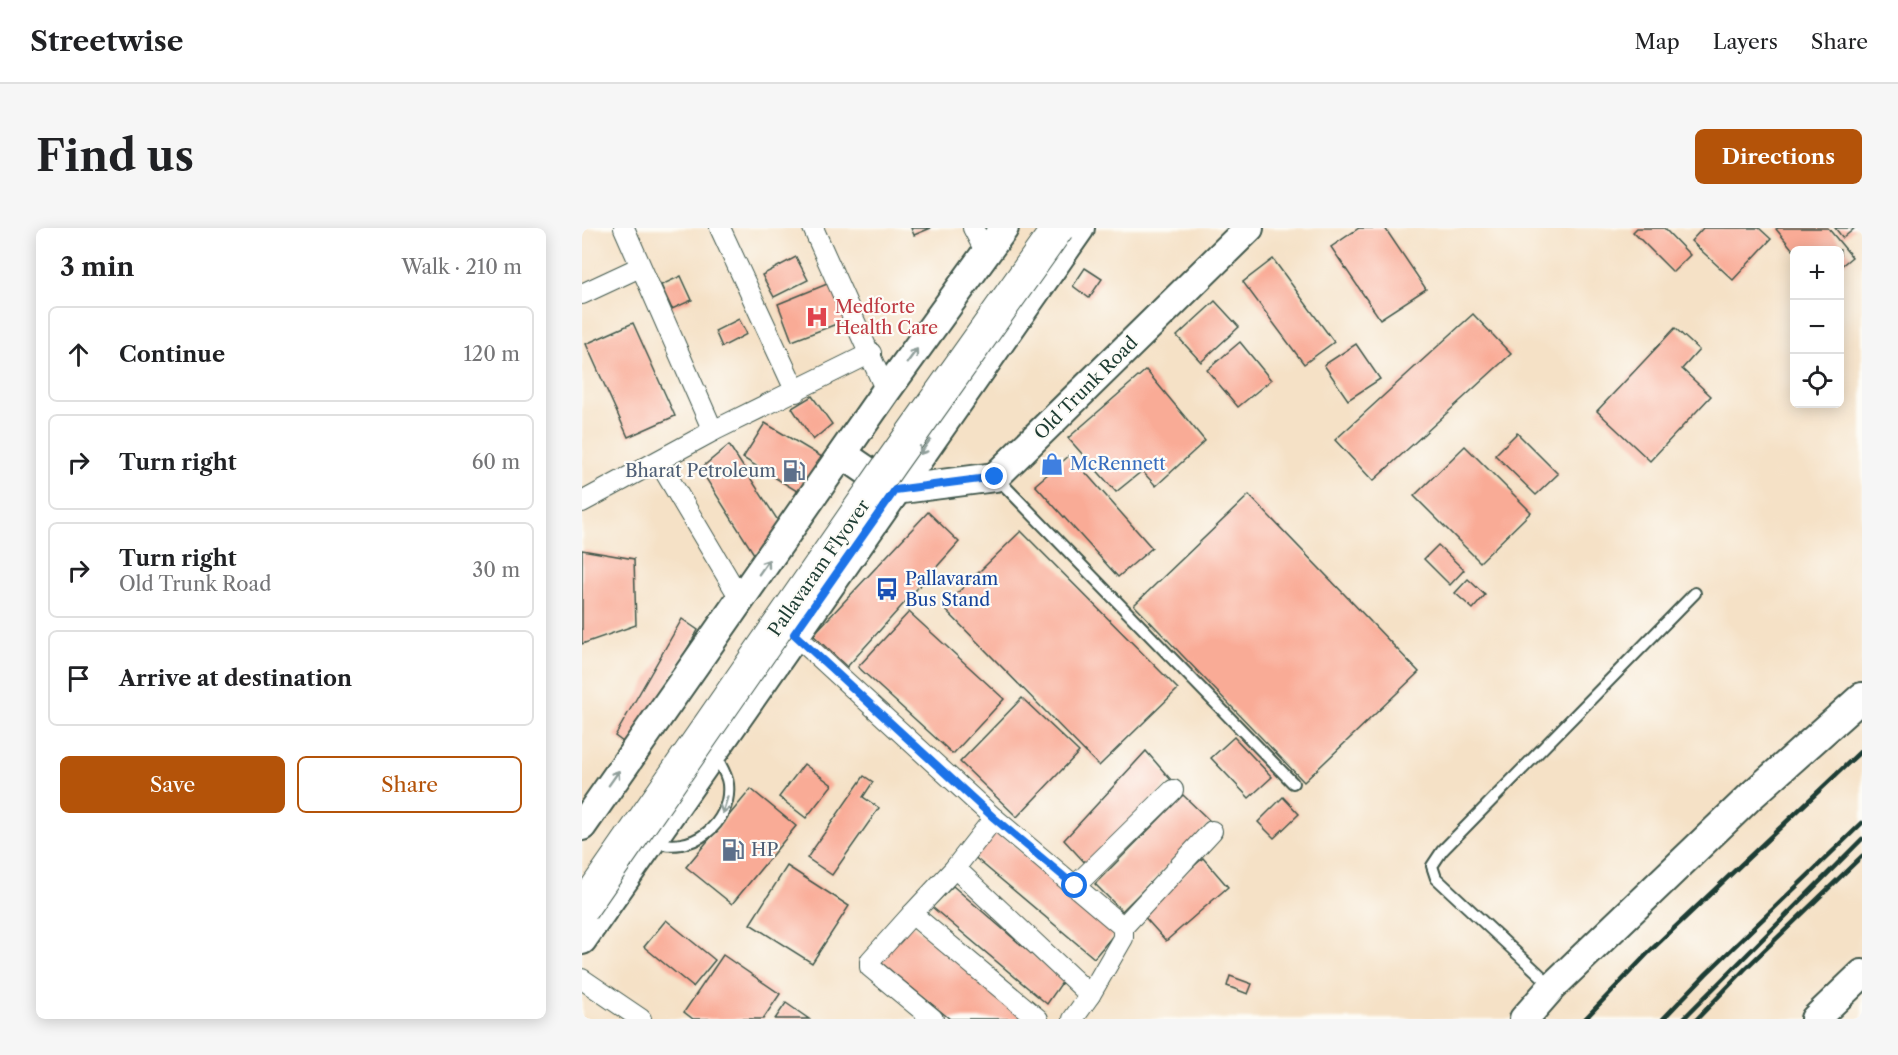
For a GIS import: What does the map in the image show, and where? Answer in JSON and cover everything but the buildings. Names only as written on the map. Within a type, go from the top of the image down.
[{"type":"main road","name":"Pallavaram Flyover","points":[[582,880],[763,621],[848,504],[902,421],[1042,228]]},
{"type":"main road","name":"Pallavaram Flyover","points":[[582,909],[891,463],[1058,228]]},
{"type":"street","points":[[624,228],[713,431]]},
{"type":"street","points":[[720,228],[796,392]]},
{"type":"street","points":[[813,228],[871,353],[886,391]]},
{"type":"street","points":[[582,826],[844,454],[980,240],[1004,228]]},
{"type":"street","points":[[582,940],[1080,228]]},
{"type":"street","name":"Old Trunk Road","points":[[995,477],[1249,228]]},
{"type":"street","points":[[582,294],[640,267]]},
{"type":"street","points":[[582,502],[713,431],[871,353]]},
{"type":"street","points":[[844,454],[895,490],[995,477]]},
{"type":"street","points":[[659,462],[741,600]]},
{"type":"street","points":[[794,634],[994,818],[1123,927]]},
{"type":"street","points":[[1524,1019],[1552,987],[1751,796],[1862,697]]},
{"type":"street","points":[[1075,886],[1173,790]]},
{"type":"street","points":[[933,1019],[870,967],[870,961],[955,868],[994,818]]},
{"type":"street","points":[[1073,1019],[1090,995],[1123,938],[1123,927],[1212,831]]},
{"type":"street","points":[[955,868],[1090,995]]},
{"type":"street","points":[[912,914],[1038,1019]]},
{"type":"street","points":[[1815,1019],[1862,974]]},
{"type":"street","points":[[582,979],[641,1019]]},
{"type":"lane","points":[[995,477],[1293,783]]},
{"type":"lane","points":[[1552,987],[1436,879],[1432,866],[1442,850],[1695,593]]},
{"type":"lane","points":[[651,841],[662,845],[686,844],[702,837],[721,817],[728,801],[728,782],[713,751]]},
{"type":"railway","points":[[1585,1019],[1650,951],[1862,750]]},
{"type":"railway","points":[[1663,1019],[1706,974],[1862,823]]},
{"type":"railway","points":[[1683,1019],[1862,839]]},
{"type":"railway","points":[[1697,1019],[1745,969],[1862,856]]},
{"type":"place","name":"Medforte Health Care","points":[[817,317]]},
{"type":"place","name":"McRennett","points":[[1052,464]]},
{"type":"place","name":"Bharat Petroleum","points":[[794,471]]},
{"type":"place","name":"Pallavaram Bus Stand","points":[[887,589]]},
{"type":"place","name":"HP","points":[[733,850]]},
{"type":"route","points":[[995,477],[895,490],[794,634],[994,818],[1075,886]]}]
